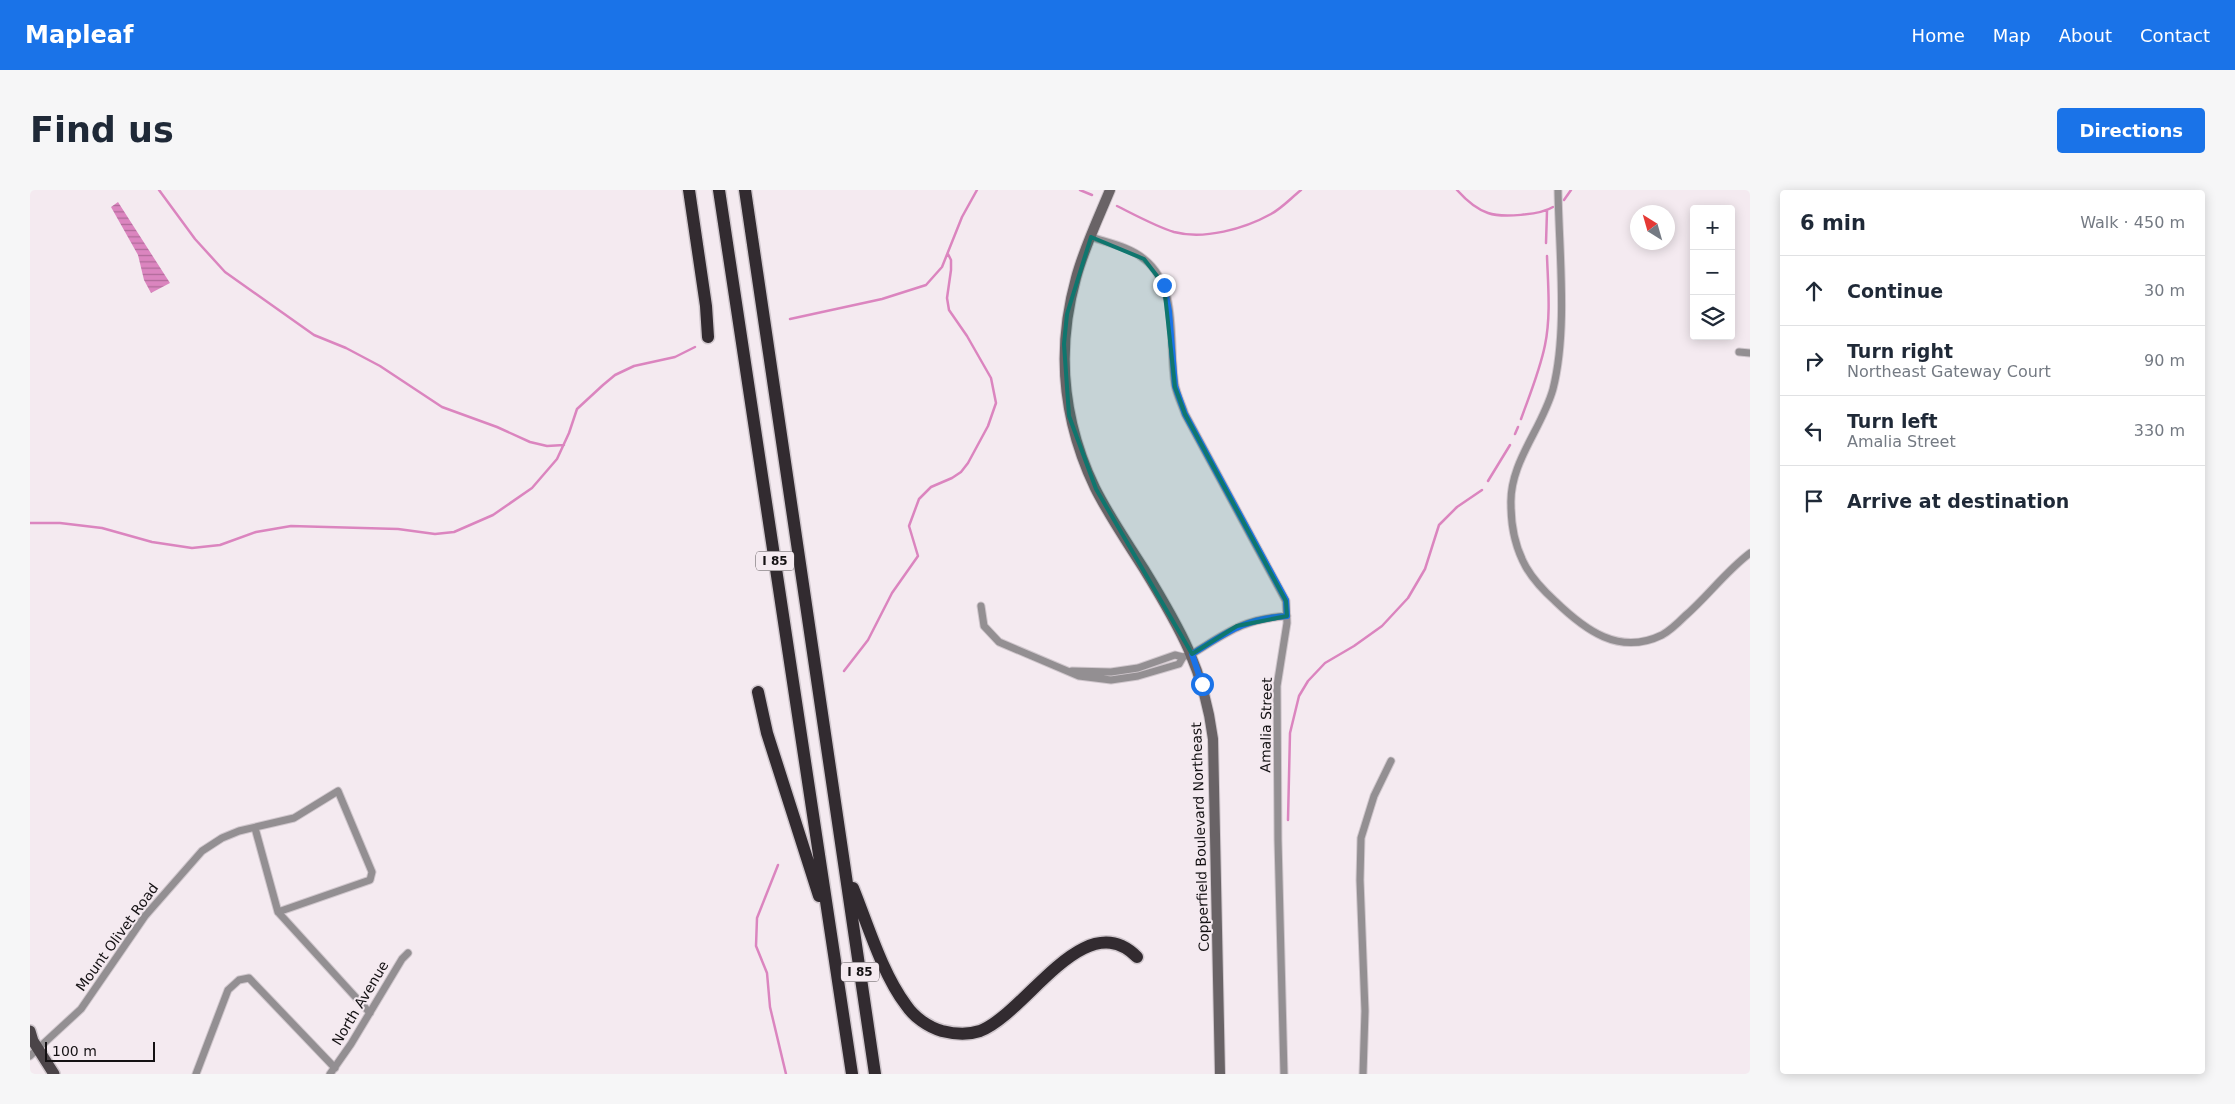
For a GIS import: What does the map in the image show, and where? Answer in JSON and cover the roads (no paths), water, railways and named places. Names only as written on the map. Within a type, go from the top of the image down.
[{"type":"highway","points":[[689,190],[706,306],[708,337]]},
{"type":"highway","name":"I 85","points":[[719,190],[852,1074]]},
{"type":"highway","name":"I 85","points":[[745,190],[875,1074]]},
{"type":"highway","points":[[758,692],[767,733],[831,933]]},
{"type":"highway","points":[[845,870],[889,975],[902,998],[916,1016],[938,1030],[964,1033],[979,1031],[992,1024],[1004,1017],[1072,954],[1087,945],[1100,942],[1116,943],[1130,950],[1137,957]]},
{"type":"main road","name":"Copperfield Boulevard Northeast","points":[[1110,190],[1076,276],[1067,314],[1064,344],[1069,416],[1082,458],[1096,490],[1169,610],[1202,684],[1210,714],[1213,739],[1220,1074]]},
{"type":"main road","points":[[30,1031],[34,1053],[54,1074]]},
{"type":"street","points":[[1558,190],[1560,309],[1558,368],[1552,391],[1520,464],[1511,493],[1511,520],[1526,568],[1536,583],[1587,629],[1613,640],[1639,642],[1669,630],[1738,562],[1750,553]]},
{"type":"street","name":"Amalia Street","points":[[1092,237],[1127,249],[1144,259],[1155,270],[1164,285],[1169,311],[1175,386],[1185,414],[1286,600],[1287,616],[1277,686],[1278,840],[1284,1074]]},
{"type":"street","points":[[1739,352],[1750,353]]},
{"type":"street","points":[[981,606],[984,626],[999,642],[1079,676],[1111,680],[1138,676],[1179,664],[1188,655],[1237,626],[1262,618],[1287,616]]},
{"type":"street","points":[[1363,1074],[1364,1011],[1360,880],[1361,838],[1374,796],[1391,762]]},
{"type":"street","name":"Mount Olivet Road","points":[[34,1053],[81,1009],[145,916],[194,859],[222,838],[294,818],[338,791],[372,872],[370,880],[278,912]]},
{"type":"street","points":[[255,828],[278,912],[370,1013]]},
{"type":"street","name":"North Avenue","points":[[196,1074],[228,990],[238,980],[250,978],[332,1071],[370,1013],[402,958],[408,953]]},
{"type":"waterway","points":[[159,190],[195,239],[225,272],[314,335],[346,348],[380,366],[442,407],[497,427],[530,442],[547,446],[564,445]]},
{"type":"waterway","points":[[790,319],[882,299],[926,285],[942,267],[962,217],[977,190]]},
{"type":"waterway","points":[[1080,190],[1092,195]]},
{"type":"waterway","points":[[1117,206],[1174,232],[1198,235],[1211,234],[1249,224],[1271,214],[1301,190]]},
{"type":"waterway","points":[[1457,190],[1475,206],[1494,215],[1530,214],[1553,207]]},
{"type":"waterway","points":[[1564,200],[1571,190]]},
{"type":"waterway","points":[[1546,243],[1547,211]]},
{"type":"waterway","points":[[844,671],[868,640],[892,593],[918,556],[909,526],[919,499],[931,487],[961,472],[988,426],[996,403],[991,378],[967,336],[949,310],[947,298],[951,260],[948,254]]},
{"type":"waterway","points":[[1521,419],[1540,364],[1547,334],[1549,300],[1547,256]]},
{"type":"waterway","points":[[30,523],[60,523],[102,528],[152,542],[192,548],[220,545],[256,532],[291,526],[398,529],[435,534],[454,532],[493,515],[532,488],[557,459],[577,409],[615,375],[634,366],[675,357],[695,347]]},
{"type":"waterway","points":[[1515,434],[1518,427]]},
{"type":"waterway","points":[[1488,481],[1510,445]]},
{"type":"waterway","points":[[1288,820],[1290,733],[1299,696],[1308,681],[1325,663],[1354,646],[1382,626],[1408,598],[1425,569],[1439,525],[1457,507],[1482,490]]},
{"type":"waterway","points":[[778,865],[757,918],[756,946],[767,973],[770,1007],[786,1074]]}]
